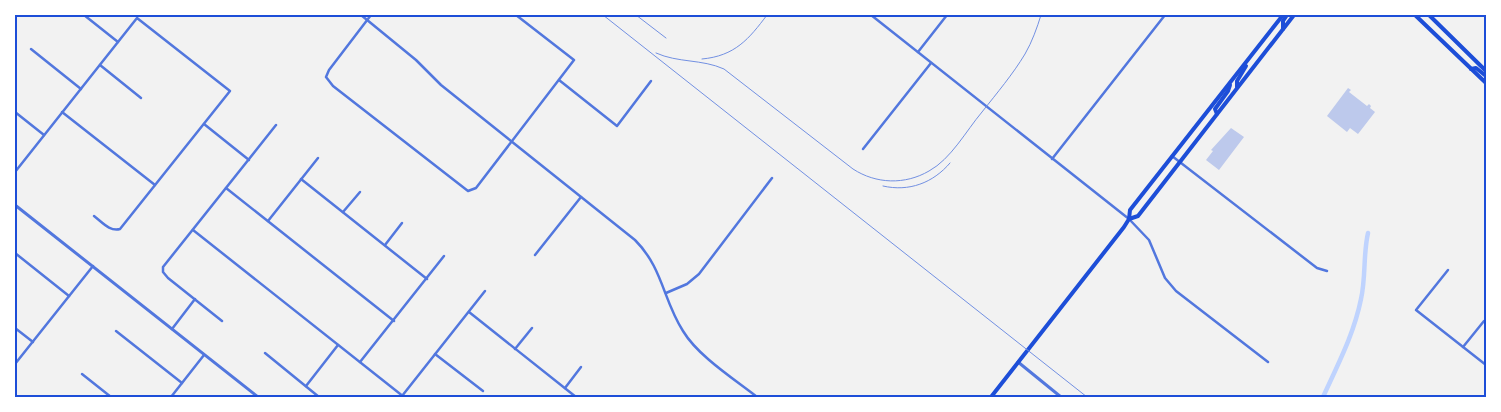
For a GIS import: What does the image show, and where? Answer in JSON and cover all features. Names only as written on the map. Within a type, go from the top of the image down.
[{"type":"main road","points":[[991,397],[1129,219],[1130,210],[1283,15]]},
{"type":"main road","points":[[1283,29],[1283,21],[1288,15]]},
{"type":"main road","points":[[1129,219],[1138,216],[1294,15]]},
{"type":"main road","points":[[1415,15],[1486,83]]},
{"type":"main road","points":[[1423,15],[1430,16],[1486,70]]},
{"type":"main road","points":[[1238,87],[1237,81],[1254,52]]},
{"type":"main road","points":[[1471,69],[1476,68],[1486,76]]},
{"type":"main road","points":[[1217,114],[1215,109],[1228,91],[1230,83]]},
{"type":"street","points":[[84,15],[118,42]]},
{"type":"street","points":[[361,15],[416,60],[441,85],[642,247],[655,265],[678,322],[688,339],[701,352],[758,397]]},
{"type":"street","points":[[371,15],[329,70],[326,77],[333,86],[468,192],[476,188],[574,60],[516,15]]},
{"type":"street","points":[[871,15],[1129,219],[1149,240],[1165,278],[1176,291],[1268,362]]},
{"type":"street","points":[[918,52],[947,15]]},
{"type":"street","points":[[1052,159],[1164,15]]},
{"type":"street","points":[[15,172],[137,18],[230,92],[123,226],[118,230],[110,229],[94,216]]},
{"type":"street","points":[[31,49],[81,89]]},
{"type":"street","points":[[863,150],[931,63]]},
{"type":"street","points":[[100,65],[141,98]]},
{"type":"street","points":[[559,80],[618,126],[651,81]]},
{"type":"street","points":[[15,112],[44,135]]},
{"type":"street","points":[[62,112],[156,186]]},
{"type":"street","points":[[204,124],[249,160]]},
{"type":"street","points":[[222,321],[168,278],[163,267],[276,125]]},
{"type":"street","points":[[1172,156],[1313,264],[1327,272]]},
{"type":"street","points":[[268,221],[318,158]]},
{"type":"street","points":[[666,293],[688,284],[699,274],[772,178]]},
{"type":"street","points":[[301,179],[427,279]]},
{"type":"street","points":[[226,188],[394,320]]},
{"type":"street","points":[[343,212],[360,192]]},
{"type":"street","points":[[535,255],[581,197]]},
{"type":"street","points":[[15,205],[258,397]]},
{"type":"street","points":[[385,246],[402,223]]},
{"type":"street","points":[[193,230],[403,396],[485,291]]},
{"type":"street","points":[[15,253],[69,296]]},
{"type":"street","points":[[360,362],[444,256]]},
{"type":"street","points":[[15,364],[93,266]]},
{"type":"street","points":[[1448,270],[1416,310],[1486,365]]},
{"type":"street","points":[[172,329],[195,299]]},
{"type":"street","points":[[468,312],[576,397]]},
{"type":"street","points":[[1463,347],[1484,321]]},
{"type":"street","points":[[15,328],[33,342]]},
{"type":"street","points":[[515,349],[532,328]]},
{"type":"street","points":[[116,331],[182,383]]},
{"type":"street","points":[[306,386],[338,345]]},
{"type":"street","points":[[265,354],[319,397]]},
{"type":"street","points":[[435,354],[482,391]]},
{"type":"street","points":[[171,397],[204,355]]},
{"type":"street","points":[[1018,362],[1061,397]]},
{"type":"street","points":[[565,388],[581,367]]},
{"type":"street","points":[[82,374],[111,397]]},
{"type":"building","points":[[1348,88],[1351,90],[1349,92],[1367,106],[1369,104],[1370,108],[1375,112],[1358,134],[1350,128],[1347,132],[1327,116]]},
{"type":"building","points":[[1231,128],[1244,137],[1219,170],[1206,160],[1213,151],[1211,150]]},
{"type":"waterway","points":[[1323,397],[1345,349],[1358,312],[1363,291],[1368,233]]},
{"type":"railway","points":[[603,15],[1087,397]]},
{"type":"railway","points":[[636,15],[666,38]]},
{"type":"railway","points":[[702,59],[724,54],[740,45],[754,32],[767,15]]},
{"type":"railway","points":[[656,53],[724,69],[853,169],[871,178],[891,181],[920,176],[937,166],[951,152],[1005,83],[1028,49],[1041,15]]},
{"type":"railway","points":[[883,186],[902,188],[920,184],[936,176],[950,163]]}]
